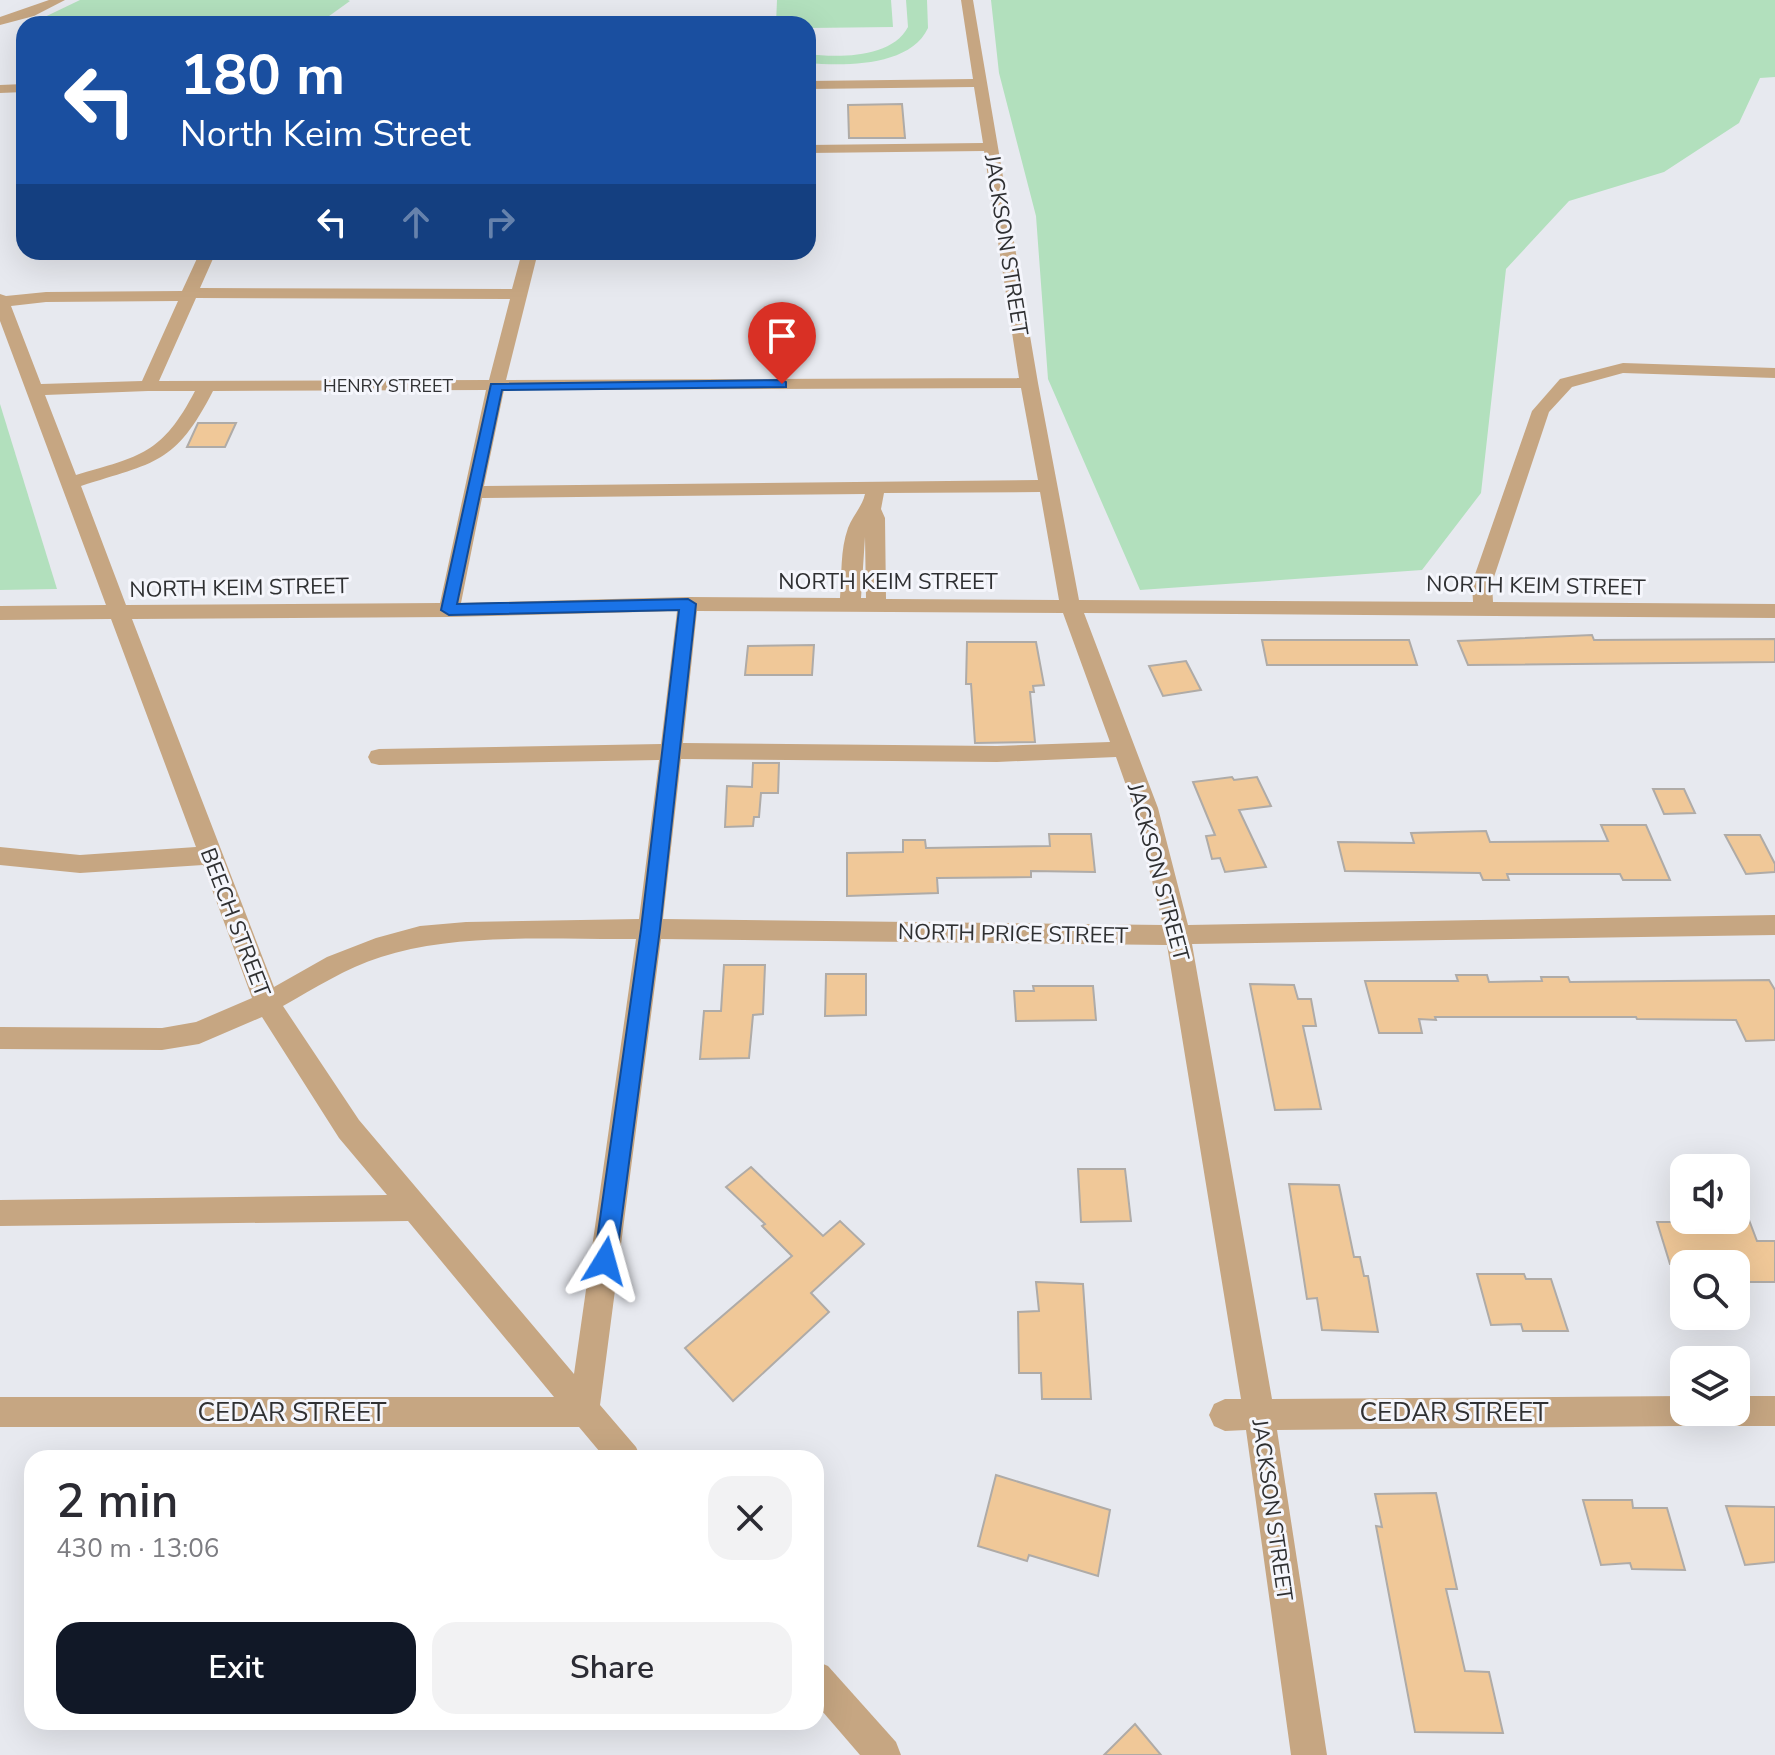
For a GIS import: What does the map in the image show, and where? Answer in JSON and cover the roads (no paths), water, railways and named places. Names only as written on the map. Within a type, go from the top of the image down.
[{"type":"street","points":[[19,16],[59,0]]},
{"type":"street","name":"JACKSON STREET","points":[[967,0],[1029,383],[1070,604],[1146,808],[1178,934],[1259,1414],[1309,1755]]},
{"type":"street","points":[[816,85],[981,83]]},
{"type":"street","points":[[816,149],[991,147]]},
{"type":"street","points":[[148,386],[204,260]]},
{"type":"street","points":[[449,610],[496,386],[528,260]]},
{"type":"street","points":[[1,301],[189,294],[520,294]]},
{"type":"street","name":"BEECH STREET","points":[[1,301],[116,613],[267,1003],[349,1129],[618,1450]]},
{"type":"street","points":[[1483,609],[1482,583],[1531,436],[1541,411],[1566,383],[1623,368],[1775,373]]},
{"type":"street","name":"HENRY STREET","points":[[35,390],[148,386],[1029,383]]},
{"type":"street","points":[[69,484],[153,454],[171,443],[181,433],[207,386]]},
{"type":"street","points":[[474,492],[1047,486]]},
{"type":"street","points":[[876,487],[871,509],[875,518],[876,605]]},
{"type":"street","points":[[850,605],[856,527],[862,515],[871,509]]},
{"type":"street","points":[[584,1412],[650,929],[688,604]]},
{"type":"street","name":"NORTH KEIM STREET","points":[[0,613],[449,610],[688,604],[1070,604],[1775,611]]},
{"type":"street","points":[[379,757],[749,750],[997,754],[1125,749]]},
{"type":"street","points":[[0,856],[80,864],[210,855]]},
{"type":"street","name":"NORTH PRICE STREET","points":[[0,1038],[162,1039],[199,1033],[267,1003],[336,964],[376,948],[420,936],[466,932],[650,929],[1178,934],[1775,925]]},
{"type":"street","points":[[0,1213],[414,1208]]},
{"type":"street","name":"CEDAR STREET","points":[[1225,1415],[1670,1411]]},
{"type":"street","points":[[1750,1411],[1775,1411]]},
{"type":"street","name":"CEDAR STREET","points":[[0,1412],[584,1412]]},
{"type":"street","points":[[824,1687],[883,1755]]}]
